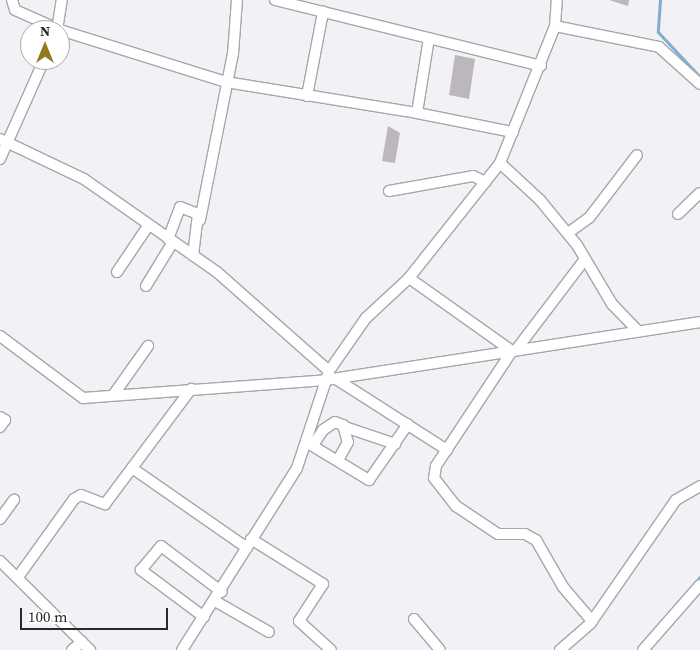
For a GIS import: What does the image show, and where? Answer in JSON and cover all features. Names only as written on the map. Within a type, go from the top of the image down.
[{"type":"street","points":[[12,0],[15,10],[36,20]]},
{"type":"street","points":[[59,20],[62,0]]},
{"type":"street","points":[[194,256],[226,82],[237,0]]},
{"type":"street","points":[[275,0],[541,66]]},
{"type":"street","points":[[182,650],[222,592],[249,543],[297,468],[309,444],[330,377],[366,318],[409,278],[500,162],[556,26],[557,0]]},
{"type":"street","points":[[307,96],[323,12]]},
{"type":"street","points":[[556,26],[659,47],[700,84]]},
{"type":"street","points":[[70,34],[226,82],[417,113],[513,132]]},
{"type":"street","points":[[417,113],[429,38]]},
{"type":"street","points":[[0,160],[3,141],[39,70]]},
{"type":"street","points":[[3,141],[84,179],[148,226],[194,256],[299,341],[330,377],[447,450]]},
{"type":"street","points":[[568,234],[589,218],[637,155]]},
{"type":"street","points":[[500,162],[540,200],[568,234],[585,258],[612,304],[638,331]]},
{"type":"street","points":[[389,191],[473,176],[486,182]]},
{"type":"street","points":[[678,214],[700,193]]},
{"type":"street","points":[[146,286],[171,241],[180,207],[200,220]]},
{"type":"street","points":[[117,272],[148,226]]},
{"type":"street","points":[[585,258],[514,351],[447,450],[434,478],[442,492],[498,534],[524,534],[536,540],[563,587],[592,621]]},
{"type":"street","points":[[409,278],[514,351]]},
{"type":"street","points":[[0,336],[83,398],[330,377],[700,322]]},
{"type":"street","points":[[114,394],[148,346]]},
{"type":"street","points":[[18,577],[74,500],[81,494],[105,504],[191,389]]},
{"type":"street","points":[[0,417],[5,420],[0,427]]},
{"type":"street","points":[[309,444],[335,422],[395,444]]},
{"type":"street","points":[[309,444],[339,458],[368,480],[408,424]]},
{"type":"street","points":[[339,458],[348,442],[345,427]]},
{"type":"street","points":[[132,468],[249,543],[323,584],[299,621],[331,650]]},
{"type":"street","points":[[560,650],[592,621],[676,500],[700,486]]},
{"type":"street","points":[[0,519],[14,500]]},
{"type":"street","points":[[204,617],[141,570],[161,546],[222,592]]},
{"type":"street","points":[[0,560],[90,650]]},
{"type":"street","points":[[643,650],[700,585]]},
{"type":"street","points":[[215,601],[269,632]]},
{"type":"street","points":[[414,619],[440,650]]},
{"type":"street","points":[[72,650],[82,642]]},
{"type":"building","points":[[609,0],[629,0],[628,6]]},
{"type":"building","points":[[455,55],[475,59],[469,99],[449,95]]},
{"type":"building","points":[[388,126],[400,133],[395,163],[382,161]]},
{"type":"waterway","points":[[660,0],[658,32],[700,77]]},
{"type":"waterway","points":[[686,594],[700,577]]}]
